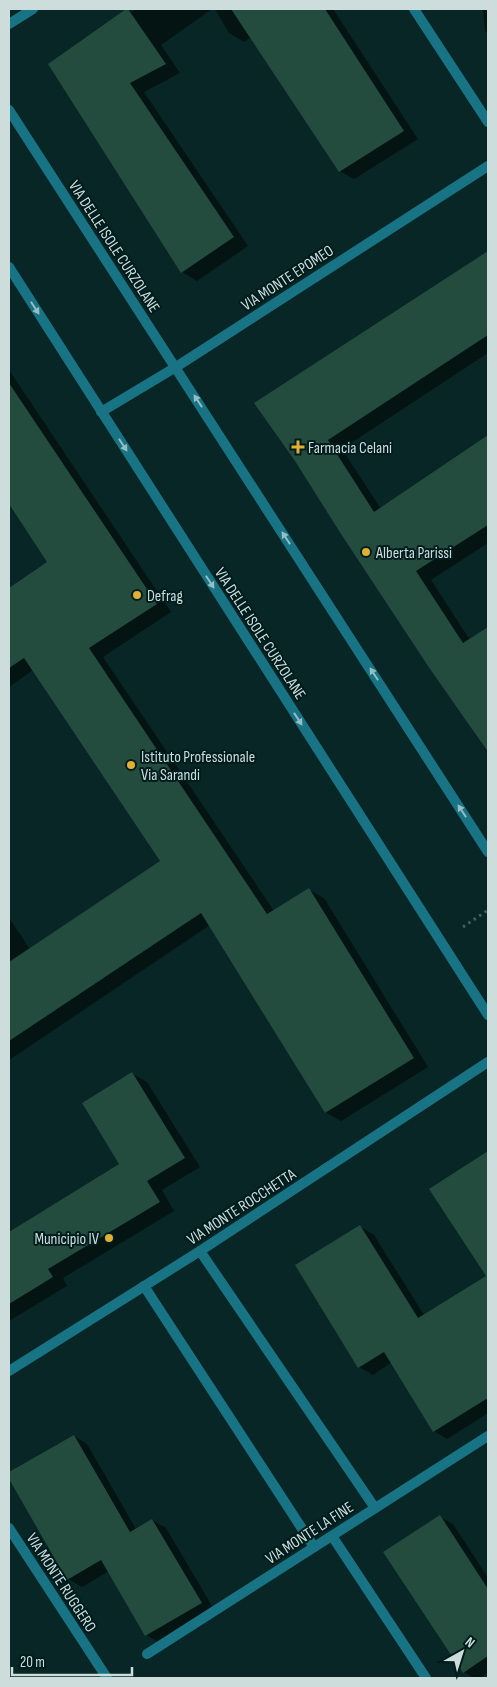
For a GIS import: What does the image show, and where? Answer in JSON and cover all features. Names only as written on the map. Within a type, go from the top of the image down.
[{"type":"street","points":[[9,24],[33,9]]},
{"type":"street","points":[[414,9],[488,122]]},
{"type":"street","name":"VIA DELLE ISOLE CURZOLANE","points":[[9,110],[488,852]]},
{"type":"street","name":"VIA MONTE EPOMEO","points":[[102,412],[176,367],[488,166]]},
{"type":"street","name":"VIA DELLE ISOLE CURZOLANE","points":[[9,267],[488,1015]]},
{"type":"street","name":"VIA MONTE ROCCHETTA","points":[[9,1371],[200,1251],[488,1062]]},
{"type":"street","points":[[200,1251],[375,1508]]},
{"type":"street","points":[[144,1286],[314,1547]]},
{"type":"street","name":"VIA MONTE LA FINE","points":[[147,1654],[488,1436]]},
{"type":"street","name":"VIA MONTE RUGGERO","points":[[9,1528],[107,1678]]},
{"type":"street","points":[[332,1536],[426,1678]]},
{"type":"path","points":[[462,927],[488,910]]},
{"type":"building","points":[[128,9],[166,64],[130,83],[234,237],[181,273],[48,64]]},
{"type":"building","points":[[231,9],[325,9],[404,131],[339,172]]},
{"type":"building","points":[[488,251],[488,335],[328,440],[374,512],[488,435],[488,525],[416,571],[463,643],[488,627],[488,752],[428,666],[295,461],[254,403]]},
{"type":"building","name":"Istituto Professionale Via Sarandi","points":[[9,383],[157,604],[89,648],[267,914],[309,888],[414,1058],[325,1113],[201,913],[9,1041],[9,962],[160,861],[24,658],[9,668],[9,588],[47,562],[9,504]]},
{"type":"building","points":[[132,1072],[185,1158],[147,1181],[160,1202],[48,1269],[53,1277],[9,1304],[9,1232],[119,1164],[82,1103]]},
{"type":"building","points":[[488,1151],[488,1398],[433,1432],[384,1352],[358,1368],[295,1265],[360,1225],[418,1318],[486,1276],[429,1189]]},
{"type":"building","points":[[74,1435],[130,1532],[152,1519],[202,1603],[145,1636],[101,1560],[67,1580],[9,1479],[9,1472]]},
{"type":"building","points":[[440,1515],[488,1589],[488,1656],[463,1673],[383,1552]]},
{"type":"place","name":"Farmacia Celani","points":[[298,447]]},
{"type":"place","name":"Alberta Parissi","points":[[366,552]]},
{"type":"place","name":"Defrag","points":[[137,595]]},
{"type":"place","name":"Istituto Professionale Via Sarandi","points":[[131,765]]},
{"type":"place","name":"Municipio IV","points":[[109,1238]]}]
